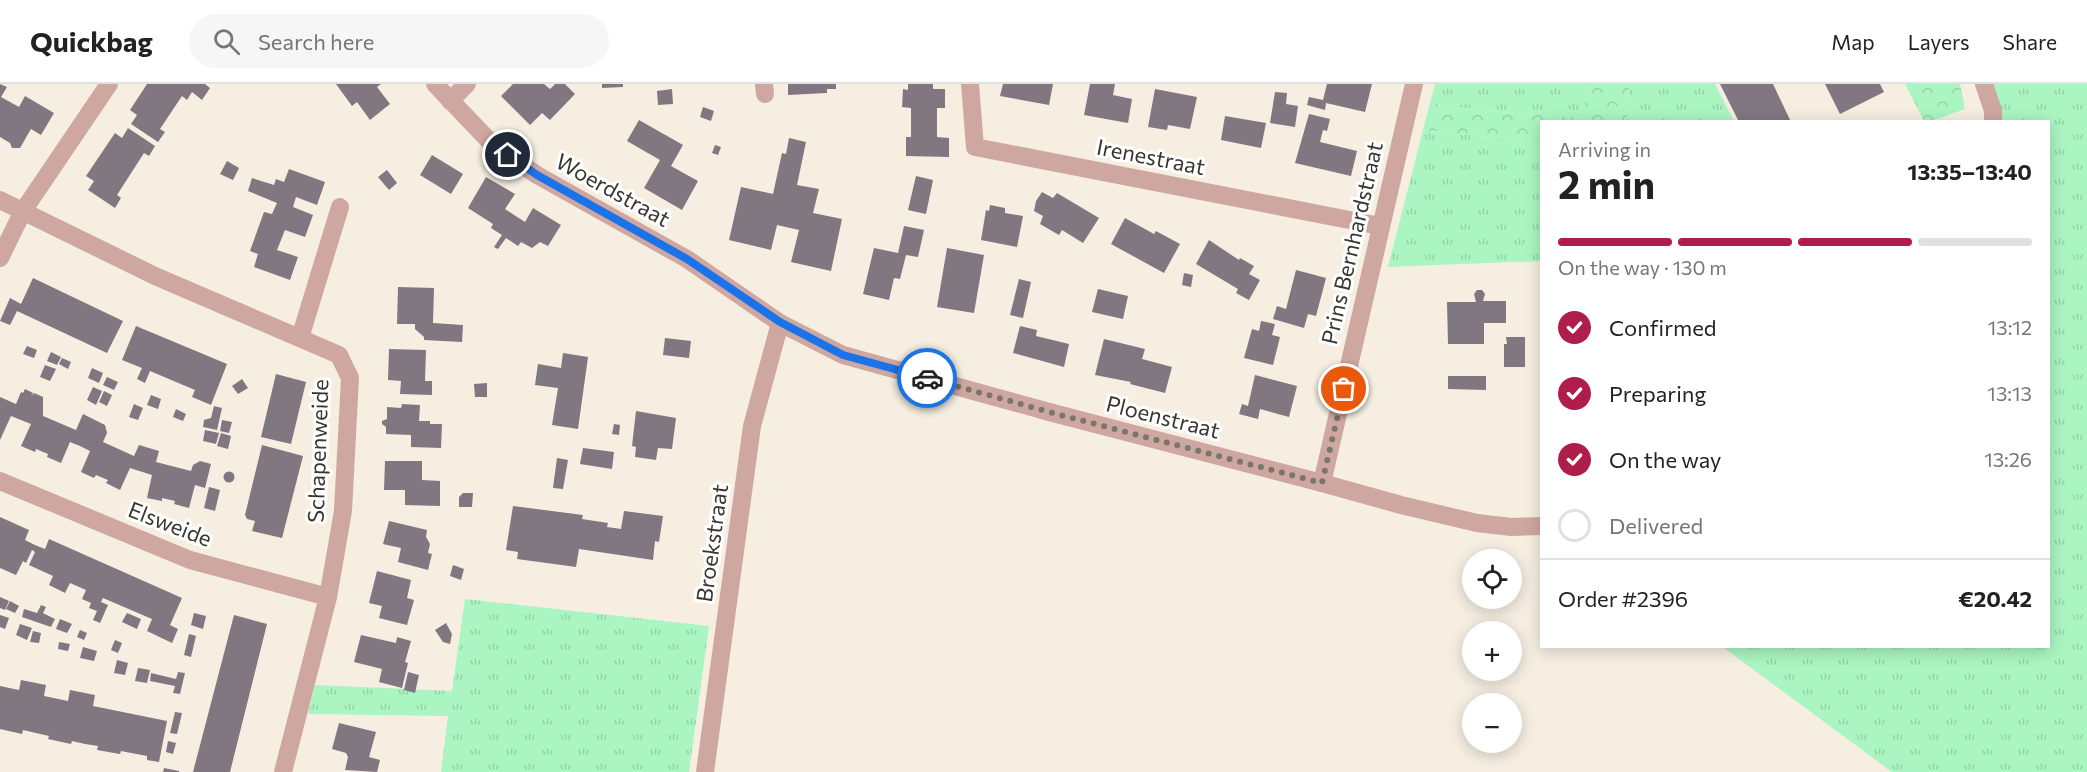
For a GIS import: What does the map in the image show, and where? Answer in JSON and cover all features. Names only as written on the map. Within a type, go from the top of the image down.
[{"type":"street","points":[[0,258],[23,211],[108,84]]},
{"type":"street","name":"Woerdstraat","points":[[435,84],[493,145],[537,175],[687,259],[780,322]]},
{"type":"street","points":[[450,101],[467,84]]},
{"type":"street","name":"Irenestraat","points":[[970,84],[975,147],[1380,226]]},
{"type":"street","name":"Prins Bernhardstraat","points":[[1322,483],[1414,84]]},
{"type":"street","points":[[1984,84],[1993,120]]},
{"type":"street","name":"Schapenweide","points":[[0,200],[155,276],[339,355],[350,378],[343,512],[328,597],[283,772]]},
{"type":"street","points":[[300,338],[340,207]]},
{"type":"street","name":"Ploenstraat","points":[[780,322],[843,355],[1053,413],[1477,523],[1511,527],[1540,526]]},
{"type":"street","name":"Broekstraat","points":[[705,772],[752,426],[780,322]]},
{"type":"street","name":"Elsweide","points":[[0,481],[190,560],[328,597]]},
{"type":"green space","points":[[1435,84],[1586,84],[1585,118],[1486,111],[1430,103]]},
{"type":"green space","points":[[1586,84],[1629,84],[1627,120],[1540,120],[1540,143],[1423,130],[1430,103],[1486,111],[1584,118]]},
{"type":"green space","points":[[1629,84],[1715,84],[1733,120],[1627,120]]},
{"type":"green space","points":[[1905,84],[1960,84],[1965,109],[1935,120],[1923,120]]},
{"type":"green space","points":[[1990,84],[2087,84],[2087,772],[1892,772],[1724,648],[2050,648],[2050,120],[2000,120]]},
{"type":"green space","points":[[1423,130],[1540,143],[1540,261],[1388,267]]},
{"type":"green space","points":[[465,599],[709,626],[689,772],[441,772],[448,716],[308,714],[315,685],[452,691]]},
{"type":"building","points":[[0,84],[7,87],[1,97],[19,107],[25,96],[54,113],[41,135],[31,129],[20,148],[12,148],[10,143],[0,137]]},
{"type":"building","points":[[147,84],[205,84],[210,88],[202,100],[192,92],[187,100],[182,96],[160,129],[165,132],[158,142],[131,124],[137,115],[130,110]]},
{"type":"building","points":[[336,84],[381,84],[377,87],[390,104],[370,120],[357,102],[352,106]]},
{"type":"building","points":[[513,84],[544,84],[550,89],[555,84],[565,84],[575,94],[550,120],[542,113],[530,125],[501,96]]},
{"type":"building","points":[[602,84],[623,84],[623,87],[602,88]]},
{"type":"building","points":[[788,84],[836,84],[836,89],[827,89],[827,93],[788,95]]},
{"type":"building","points":[[908,84],[933,84],[933,89],[945,89],[945,108],[937,108],[937,137],[949,138],[949,157],[906,156],[906,137],[911,137],[911,108],[902,107],[903,89],[908,90]]},
{"type":"building","points":[[1003,84],[1053,84],[1049,105],[1000,96]]},
{"type":"building","points":[[1090,84],[1115,84],[1113,95],[1132,99],[1128,123],[1084,115]]},
{"type":"building","points":[[1327,84],[1372,84],[1365,112],[1326,103],[1325,110],[1307,105],[1309,97],[1323,100]]},
{"type":"building","points":[[1720,84],[1773,84],[1790,120],[1738,120]]},
{"type":"building","points":[[1825,84],[1880,84],[1884,92],[1840,114]]},
{"type":"building","points":[[672,89],[673,104],[658,105],[657,91]]},
{"type":"building","points":[[1155,89],[1197,97],[1190,129],[1168,125],[1167,130],[1148,127]]},
{"type":"building","points":[[1275,92],[1287,93],[1286,104],[1298,106],[1295,127],[1270,123]]},
{"type":"building","points":[[703,107],[714,111],[711,121],[700,117]]},
{"type":"building","points":[[1309,114],[1330,119],[1327,131],[1323,130],[1320,142],[1357,151],[1351,176],[1295,163]]},
{"type":"building","points":[[1225,116],[1266,123],[1261,148],[1221,140]]},
{"type":"building","points":[[639,120],[683,145],[671,166],[698,181],[682,210],[644,188],[660,160],[627,141]]},
{"type":"building","points":[[128,128],[155,146],[149,156],[144,153],[117,195],[121,198],[115,208],[88,190],[94,181],[86,176],[115,133],[122,138]]},
{"type":"building","points":[[789,138],[806,142],[797,185],[819,189],[813,213],[842,219],[831,271],[791,262],[799,230],[777,225],[771,250],[729,240],[741,187],[773,194],[782,153],[786,154]]},
{"type":"building","points":[[715,145],[721,147],[718,155],[712,153]]},
{"type":"building","points":[[432,155],[463,174],[451,194],[420,175]]},
{"type":"building","points":[[227,161],[239,168],[233,180],[220,174]]},
{"type":"building","points":[[289,169],[325,182],[317,205],[296,197],[293,207],[313,215],[305,237],[285,230],[277,250],[298,257],[290,280],[254,267],[258,254],[250,251],[264,212],[272,214],[277,203],[248,191],[252,178],[274,185],[276,179],[284,182]]},
{"type":"building","points":[[387,170],[397,183],[389,190],[378,177]]},
{"type":"building","points":[[916,176],[933,180],[926,214],[908,210]]},
{"type":"building","points":[[486,177],[515,194],[505,209],[525,222],[533,208],[561,225],[548,246],[540,242],[532,248],[521,242],[518,246],[506,238],[498,249],[494,247],[502,235],[491,228],[493,224],[468,208]]},
{"type":"building","points":[[1042,192],[1053,198],[1057,193],[1099,218],[1083,243],[1062,230],[1059,235],[1040,224],[1043,216],[1034,211],[1036,201]]},
{"type":"building","points":[[990,205],[1005,208],[1005,213],[1023,216],[1017,247],[981,240],[986,210],[989,211]]},
{"type":"building","points":[[1125,218],[1154,234],[1156,231],[1180,244],[1164,273],[1111,244]]},
{"type":"building","points":[[904,226],[924,230],[918,257],[906,255],[900,279],[894,278],[889,300],[863,294],[874,248],[898,253]]},
{"type":"building","points":[[1209,240],[1239,260],[1240,258],[1254,266],[1249,274],[1260,280],[1249,300],[1236,293],[1238,289],[1196,264]]},
{"type":"building","points":[[947,248],[984,255],[974,313],[937,307]]},
{"type":"building","points":[[1296,270],[1326,278],[1316,316],[1308,314],[1304,328],[1273,319],[1277,306],[1286,309]]},
{"type":"building","points":[[1184,273],[1193,275],[1191,287],[1182,285]]},
{"type":"building","points":[[33,278],[123,321],[107,353],[17,311],[10,325],[0,321],[10,298],[21,304]]},
{"type":"building","points":[[1019,279],[1031,282],[1023,318],[1010,315]]},
{"type":"building","points":[[398,287],[434,288],[433,323],[463,325],[462,342],[424,340],[424,337],[415,329],[415,324],[397,324]]},
{"type":"building","points":[[1098,289],[1128,296],[1123,319],[1092,312]]},
{"type":"building","points":[[1477,290],[1482,290],[1485,294],[1483,301],[1506,301],[1506,323],[1484,323],[1484,344],[1448,344],[1447,302],[1476,302],[1474,294]]},
{"type":"building","points":[[1261,321],[1275,324],[1272,335],[1280,337],[1273,365],[1244,358],[1252,329],[1259,331]]},
{"type":"building","points":[[136,326],[227,364],[211,405],[192,397],[195,390],[150,371],[145,383],[137,379],[142,368],[122,360]]},
{"type":"building","points":[[1020,326],[1037,330],[1036,336],[1069,344],[1064,367],[1013,353]]},
{"type":"building","points":[[1506,337],[1525,337],[1525,367],[1504,367]]},
{"type":"building","points":[[665,338],[691,341],[689,358],[663,355]]},
{"type":"building","points":[[1104,339],[1145,349],[1142,359],[1172,367],[1165,393],[1130,384],[1131,382],[1095,375]]},
{"type":"building","points":[[27,346],[37,350],[34,358],[23,354]]},
{"type":"building","points":[[389,349],[426,350],[425,381],[432,381],[432,395],[400,394],[401,381],[388,380]]},
{"type":"building","points":[[51,352],[61,357],[57,365],[47,361]]},
{"type":"building","points":[[563,353],[588,357],[578,429],[552,425],[558,388],[535,385],[538,364],[561,368]]},
{"type":"building","points":[[62,358],[71,362],[68,369],[59,364]]},
{"type":"building","points":[[45,365],[56,369],[50,381],[40,377]]},
{"type":"building","points":[[92,368],[103,373],[99,383],[88,378]]},
{"type":"building","points":[[276,374],[306,382],[291,444],[261,437]]},
{"type":"building","points":[[1255,375],[1297,386],[1289,417],[1260,409],[1258,419],[1239,414],[1242,404],[1248,406]]},
{"type":"building","points":[[1448,376],[1486,376],[1486,390],[1448,389]]},
{"type":"building","points":[[107,377],[118,382],[114,390],[103,385]]},
{"type":"building","points":[[242,379],[248,388],[238,394],[232,386]]},
{"type":"building","points":[[487,383],[487,397],[475,397],[474,384]]},
{"type":"building","points":[[93,387],[102,391],[96,405],[87,400]]},
{"type":"building","points":[[25,389],[33,393],[31,396],[34,393],[43,397],[43,416],[76,430],[83,414],[105,425],[107,433],[103,442],[134,456],[139,445],[159,451],[156,462],[191,471],[193,465],[200,461],[211,464],[205,488],[195,485],[189,508],[174,504],[175,501],[147,498],[152,475],[130,468],[120,490],[106,483],[108,480],[96,475],[94,478],[81,472],[90,451],[80,446],[70,442],[61,463],[47,457],[48,454],[21,446],[31,424],[11,416],[0,440],[0,397],[16,404],[21,392],[23,393]]},
{"type":"building","points":[[104,391],[112,395],[107,406],[99,402]]},
{"type":"building","points":[[151,395],[161,399],[158,409],[147,405]]},
{"type":"building","points":[[134,404],[143,408],[138,420],[129,417]]},
{"type":"building","points":[[402,404],[420,405],[419,421],[442,424],[441,448],[411,447],[411,435],[386,434],[386,427],[382,421],[387,419],[387,407],[401,408]]},
{"type":"building","points":[[214,406],[222,408],[217,430],[203,427],[204,420],[211,418]]},
{"type":"building","points":[[176,409],[186,414],[183,421],[173,417]]},
{"type":"building","points":[[636,411],[676,418],[672,449],[658,448],[656,460],[635,457],[636,447],[632,446]]},
{"type":"building","points":[[222,420],[232,422],[229,433],[220,431]]},
{"type":"building","points":[[614,424],[620,425],[619,435],[612,434]]},
{"type":"building","points":[[205,430],[219,433],[216,444],[203,441]]},
{"type":"building","points":[[221,433],[231,436],[228,449],[217,446]]},
{"type":"building","points":[[262,445],[303,456],[282,538],[252,531],[255,521],[247,519],[245,515]]},
{"type":"building","points":[[583,448],[614,452],[612,469],[580,464]]},
{"type":"building","points":[[557,458],[568,460],[563,489],[553,488]]},
{"type":"building","points":[[385,461],[422,461],[422,480],[440,481],[440,506],[405,505],[405,490],[384,490]]},
{"type":"building","points":[[229,471],[235,477],[229,483],[223,477]]},
{"type":"building","points":[[209,487],[220,490],[215,511],[204,508]]},
{"type":"building","points":[[463,493],[473,493],[472,507],[459,507],[459,497]]},
{"type":"building","points":[[513,506],[583,515],[582,519],[608,523],[607,527],[621,529],[624,511],[663,516],[659,542],[655,541],[653,560],[579,549],[576,567],[517,559],[518,552],[506,550]]},
{"type":"building","points":[[0,517],[29,530],[25,540],[35,545],[45,549],[49,539],[182,598],[170,625],[178,629],[172,643],[147,631],[152,619],[103,598],[101,602],[108,605],[100,623],[93,620],[97,611],[89,608],[91,603],[82,599],[86,590],[70,583],[65,593],[49,585],[53,576],[29,565],[35,552],[32,550],[26,563],[23,561],[16,575],[0,568]]},
{"type":"building","points":[[389,521],[427,530],[426,537],[430,544],[428,553],[432,554],[428,570],[398,562],[401,548],[383,544]]},
{"type":"building","points":[[453,565],[464,569],[461,580],[450,576]]},
{"type":"building","points":[[377,571],[411,580],[407,598],[414,600],[407,625],[379,618],[382,606],[369,603]]},
{"type":"building","points":[[0,597],[9,601],[5,610],[0,608]]},
{"type":"building","points":[[10,601],[19,606],[15,613],[6,609]]},
{"type":"building","points":[[41,605],[46,607],[43,613],[55,619],[51,627],[22,617],[24,609],[37,613]]},
{"type":"building","points":[[127,613],[141,619],[137,629],[122,622]]},
{"type":"building","points":[[194,613],[206,616],[203,629],[191,625]]},
{"type":"building","points":[[0,615],[9,618],[5,629],[0,627]]},
{"type":"building","points":[[234,615],[267,624],[230,772],[193,772]]},
{"type":"building","points":[[60,619],[72,624],[67,633],[56,629]]},
{"type":"building","points":[[446,623],[452,634],[450,644],[443,642],[435,630]]},
{"type":"building","points":[[20,624],[32,628],[27,640],[16,635]]},
{"type":"building","points":[[80,630],[87,633],[84,640],[77,637]]},
{"type":"building","points":[[33,631],[41,633],[39,643],[30,642]]},
{"type":"building","points":[[189,634],[196,636],[191,657],[184,655]]},
{"type":"building","points":[[361,635],[396,643],[397,637],[411,641],[405,662],[408,663],[402,688],[379,682],[382,669],[354,662]]},
{"type":"building","points":[[115,640],[122,643],[118,653],[111,650]]},
{"type":"building","points":[[59,642],[70,644],[68,651],[58,649]]},
{"type":"building","points":[[83,647],[97,651],[94,661],[80,658]]},
{"type":"building","points":[[117,660],[128,663],[125,675],[114,673]]},
{"type":"building","points":[[138,668],[150,670],[147,683],[135,681]]},
{"type":"building","points":[[178,672],[185,673],[180,694],[173,693],[175,686],[150,681],[151,673],[176,679]]},
{"type":"building","points":[[408,672],[419,675],[415,693],[404,690]]},
{"type":"building","points":[[21,680],[46,685],[44,696],[68,701],[70,690],[95,695],[93,706],[167,721],[159,762],[147,760],[147,756],[121,751],[120,754],[97,750],[98,746],[72,741],[71,744],[23,730],[22,734],[0,729],[0,686],[19,690]]},
{"type":"building","points":[[175,712],[182,713],[177,734],[170,733]]},
{"type":"building","points":[[339,723],[376,732],[369,757],[380,760],[377,772],[345,770],[348,757],[346,753],[332,749]]},
{"type":"building","points":[[168,741],[176,743],[173,754],[166,752]]},
{"type":"building","points":[[164,768],[179,771],[179,772],[163,772]]},
{"type":"way so far","points":[[927,378],[1322,483],[1344,389]]},
{"type":"route","points":[[508,155],[537,175],[687,259],[780,322],[843,355],[927,378]]}]
